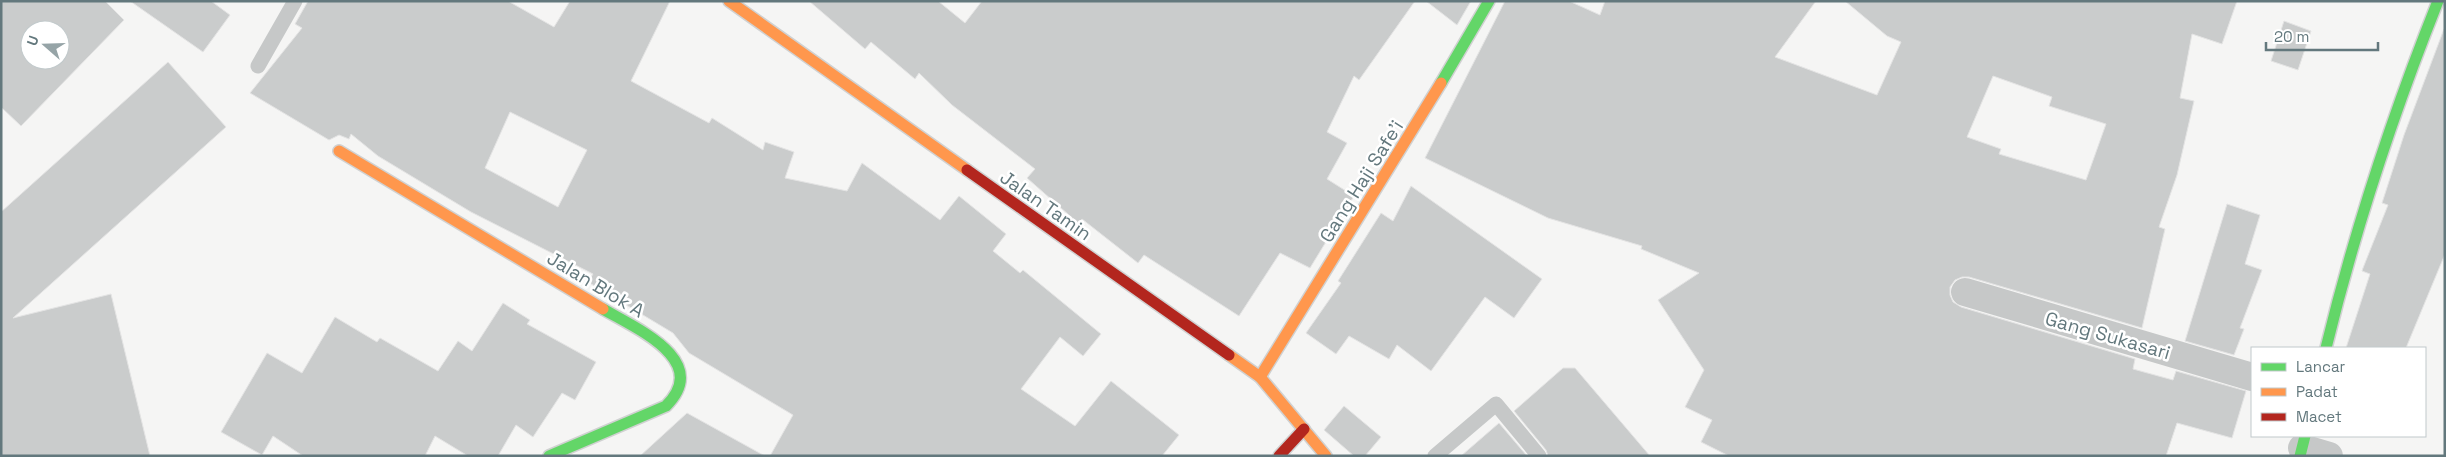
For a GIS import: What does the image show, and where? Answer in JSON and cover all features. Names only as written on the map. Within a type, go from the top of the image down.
[{"type":"main road","name":"Jalan Tamin","points":[[729,1],[1260,377],[1326,456]]},
{"type":"main road","name":"Gang Haji Safe'i","points":[[1260,377],[1412,133],[1489,1]]},
{"type":"main road","points":[[2326,347],[2346,261],[2379,156],[2438,1]]},
{"type":"main road","name":"Jalan Blok A","points":[[340,151],[665,346],[678,360],[680,386],[674,399],[666,406],[549,456]]},
{"type":"main road","points":[[1279,456],[1304,430]]},
{"type":"street","name":"Gang Sukasari","points":[[1965,292],[2251,377]]},
{"type":"street","points":[[2303,447],[2329,456]]},
{"type":"lane","points":[[258,66],[295,1]]},
{"type":"lane","points":[[1435,456],[1496,404],[1539,456]]},
{"type":"building","points":[[1,1],[105,1],[124,20],[21,126],[1,107]]},
{"type":"building","points":[[130,1],[211,1],[230,15],[203,52]]},
{"type":"building","points":[[308,1],[508,1],[554,27],[570,1],[670,1],[631,81],[709,123],[712,118],[763,150],[765,142],[794,152],[785,178],[847,191],[862,163],[940,220],[959,196],[1006,234],[993,251],[1020,273],[1023,270],[1101,334],[1083,356],[1060,337],[1021,389],[1075,426],[1111,381],[1179,435],[1162,456],[770,456],[793,415],[689,353],[673,333],[588,282],[593,274],[471,212],[378,156],[351,134],[349,139],[339,135],[329,140],[250,93],[302,28],[295,24]],"holes":[[[510,112],[587,150],[558,207],[485,168]]]},
{"type":"building","points":[[809,1],[938,1],[965,23],[982,1],[1415,1],[1359,80],[1354,76],[1327,132],[1347,143],[1327,179],[1354,196],[1310,268],[1280,253],[1239,316],[1144,255],[1138,263],[1082,219],[1078,223],[1027,178],[1035,169],[952,105],[919,73],[915,79],[871,42],[865,49]]},
{"type":"building","points":[[1426,1],[1471,1],[1457,25]]},
{"type":"building","points":[[1505,1],[1569,1],[1600,15],[1605,1],[1816,1],[1775,57],[1877,95],[1901,42],[1887,36],[1845,1],[2237,1],[2222,44],[2192,34],[2180,98],[2194,101],[2177,175],[2159,227],[2165,229],[2142,328],[1969,277],[1955,280],[1950,287],[1950,295],[1953,302],[1961,307],[2135,359],[2133,369],[2173,380],[2176,371],[2246,391],[2232,438],[2177,423],[2166,456],[1729,456],[1701,442],[1712,420],[1685,407],[1704,370],[1658,300],[1699,273],[1641,249],[1642,246],[1548,218],[1425,158]],"holes":[[[1993,76],[2052,97],[2049,106],[2106,124],[2086,180],[1999,154],[2001,149],[1967,137]]]},
{"type":"building","points":[[2284,21],[2311,31],[2298,70],[2271,61]]},
{"type":"building","points":[[2444,29],[2445,254],[2406,347],[2346,347],[2370,274],[2362,271],[2388,205],[2382,203],[2404,135]]},
{"type":"building","points":[[168,62],[226,127],[13,318],[111,294],[150,456],[1,456],[1,212]]},
{"type":"building","points":[[1411,186],[1542,279],[1514,318],[1485,297],[1431,371],[1397,345],[1389,359],[1349,336],[1336,354],[1306,333],[1341,283],[1338,281],[1381,213],[1393,221]]},
{"type":"building","points":[[2227,204],[2260,215],[2245,264],[2262,270],[2240,328],[2244,329],[2234,355],[2185,341]]},
{"type":"building","points":[[503,303],[530,320],[527,324],[596,362],[575,400],[562,393],[533,437],[516,425],[498,456],[468,456],[435,436],[425,456],[303,456],[273,436],[262,455],[221,432],[267,353],[302,373],[335,317],[377,342],[380,338],[438,371],[458,341],[472,351]]},
{"type":"building","points":[[1563,368],[1575,368],[1650,456],[1548,456],[1546,450],[1514,411]]},
{"type":"building","points":[[1344,406],[1381,437],[1365,456],[1354,456],[1324,430]]},
{"type":"building","points":[[687,413],[765,456],[640,456]]},
{"type":"building","points":[[1499,423],[1527,456],[1461,456]]},
{"type":"traffic: fast","points":[[1441,83],[1489,1]]},
{"type":"traffic: fast","points":[[2326,347],[2349,259],[2376,172],[2438,1]]},
{"type":"traffic: fast","points":[[549,456],[666,406],[678,389],[680,374],[675,360],[664,347],[603,309]]},
{"type":"traffic: fast","points":[[2300,456],[2305,437]]},
{"type":"traffic: slow","points":[[729,1],[967,170]]},
{"type":"traffic: slow","points":[[1260,377],[1441,83]]},
{"type":"traffic: slow","points":[[339,151],[603,309]]},
{"type":"traffic: slow","points":[[1229,355],[1260,377],[1326,456]]},
{"type":"traffic: jam","points":[[967,170],[1229,355]]},
{"type":"traffic: jam","points":[[1279,456],[1304,429]]}]
